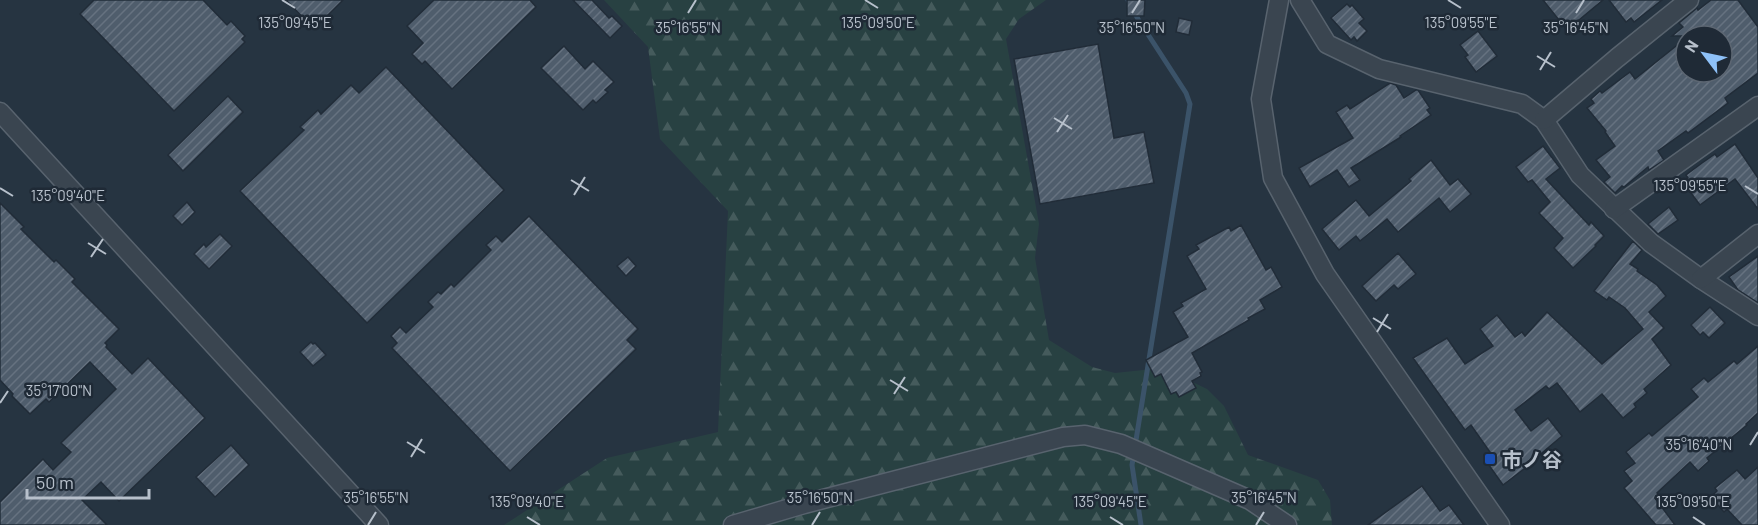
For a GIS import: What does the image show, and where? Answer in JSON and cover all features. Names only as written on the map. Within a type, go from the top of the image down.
[{"type":"street","points":[[1279,0],[1261,99],[1273,178],[1325,274],[1500,525]]},
{"type":"street","points":[[1300,0],[1328,44],[1379,69],[1522,104],[1544,120],[1580,175],[1651,243],[1758,316]]},
{"type":"street","points":[[1544,120],[1689,0]]},
{"type":"street","points":[[1614,209],[1756,110]]},
{"type":"street","points":[[0,112],[379,525]]},
{"type":"street","points":[[1701,279],[1758,234]]},
{"type":"street","points":[[734,525],[804,504],[1051,440],[1085,435],[1121,444],[1250,500],[1287,525]]},
{"type":"green space","points":[[604,0],[1046,0],[1019,19],[1006,39],[1039,224],[1035,258],[1049,340],[1092,367],[1115,373],[1163,368],[1207,389],[1224,406],[1248,455],[1318,480],[1330,500],[1332,525],[504,525],[607,458],[718,432],[728,211],[660,139],[648,47]]},
{"type":"building","points":[[94,0],[203,0],[227,25],[231,21],[245,36],[242,39],[245,42],[174,111],[80,14]]},
{"type":"building","points":[[286,0],[343,0],[314,29]]},
{"type":"building","points":[[434,0],[530,0],[536,7],[452,89],[425,61],[422,64],[412,54],[423,43],[407,26]]},
{"type":"building","points":[[573,0],[592,0],[609,18],[612,16],[622,26],[610,38]]},
{"type":"building","points":[[1127,0],[1145,0],[1144,16],[1127,16]]},
{"type":"building","points":[[1543,0],[1603,0],[1567,30]]},
{"type":"building","points":[[1609,0],[1662,0],[1634,22],[1631,18],[1626,22]]},
{"type":"building","points":[[1711,0],[1738,0],[1758,27],[1758,73],[1725,98],[1728,103],[1688,133],[1686,131],[1658,151],[1664,160],[1649,170],[1648,167],[1615,193],[1604,182],[1610,177],[1596,160],[1615,146],[1587,108],[1594,103],[1591,99],[1630,72],[1635,79],[1674,48],[1674,84],[1734,84],[1734,24],[1679,23],[1697,8],[1698,10]]},
{"type":"building","points":[[1347,4],[1350,7],[1352,5],[1364,19],[1359,23],[1367,31],[1357,41],[1354,37],[1351,40],[1331,18]]},
{"type":"building","points":[[1179,18],[1192,21],[1189,35],[1176,32]]},
{"type":"building","points":[[1478,31],[1497,56],[1476,72],[1465,57],[1468,55],[1460,45]]},
{"type":"building","points":[[1098,44],[1114,138],[1144,132],[1154,183],[1040,204],[1014,59]]},
{"type":"building","points":[[564,46],[585,69],[593,61],[614,82],[605,90],[608,92],[596,103],[593,100],[583,110],[541,68]]},
{"type":"building","points":[[386,67],[504,190],[367,323],[240,191],[304,130],[300,127],[318,110],[321,114],[351,85],[359,93]]},
{"type":"building","points":[[1390,83],[1396,85],[1404,98],[1418,90],[1430,108],[1427,110],[1431,115],[1351,168],[1360,180],[1349,187],[1337,170],[1310,187],[1299,168],[1353,138],[1336,112],[1347,105],[1350,109]]},
{"type":"building","points":[[228,96],[243,112],[183,171],[168,155]]},
{"type":"building","points":[[1735,144],[1758,178],[1758,209],[1735,179],[1700,205],[1682,181],[1702,163],[1715,154],[1717,157]]},
{"type":"building","points":[[1543,146],[1560,168],[1546,179],[1589,225],[1591,222],[1604,236],[1573,268],[1554,248],[1563,238],[1539,213],[1550,202],[1532,180],[1528,182],[1516,167]]},
{"type":"building","points":[[1431,160],[1450,185],[1458,179],[1471,194],[1450,212],[1439,198],[1398,232],[1387,219],[1360,241],[1356,236],[1339,250],[1322,229],[1356,200],[1369,216],[1411,181],[1409,179]]},
{"type":"building","points":[[187,202],[195,212],[182,225],[173,216]]},
{"type":"building","points":[[0,203],[24,227],[21,229],[75,279],[72,282],[119,329],[105,343],[106,347],[132,374],[148,358],[205,418],[119,501],[101,482],[82,500],[107,525],[0,525],[0,502],[43,459],[53,470],[71,452],[61,443],[116,389],[90,362],[49,402],[46,399],[30,414],[0,380]]},
{"type":"building","points":[[1669,207],[1678,220],[1658,234],[1648,224]]},
{"type":"building","points":[[529,216],[638,329],[627,340],[636,349],[510,471],[392,348],[397,343],[391,336],[400,327],[406,333],[433,307],[428,302],[438,292],[441,294],[451,284],[454,287],[491,250],[486,245],[496,236],[502,242]]},
{"type":"building","points":[[1241,225],[1266,270],[1271,267],[1282,287],[1260,300],[1265,309],[1192,353],[1202,372],[1201,376],[1192,381],[1196,388],[1179,397],[1176,392],[1171,394],[1161,374],[1155,377],[1146,360],[1188,337],[1173,312],[1183,306],[1181,303],[1206,289],[1187,256],[1199,249],[1196,245],[1229,227],[1231,231]]},
{"type":"building","points":[[220,234],[232,246],[209,269],[194,254],[204,244],[206,247]]},
{"type":"building","points":[[1633,241],[1642,250],[1630,264],[1657,285],[1666,296],[1649,312],[1664,328],[1652,339],[1671,365],[1644,389],[1647,393],[1623,418],[1602,394],[1580,412],[1557,383],[1549,389],[1546,386],[1515,410],[1531,431],[1548,418],[1562,436],[1503,485],[1486,461],[1492,455],[1471,425],[1465,430],[1413,358],[1447,338],[1465,364],[1493,346],[1480,329],[1497,315],[1515,337],[1522,332],[1525,336],[1547,312],[1602,364],[1643,329],[1625,308],[1609,297],[1607,300],[1594,291]]},
{"type":"building","points":[[1398,253],[1416,274],[1398,289],[1394,285],[1376,301],[1362,286]]},
{"type":"building","points":[[1758,256],[1758,303],[1738,290],[1729,277]]},
{"type":"building","points":[[628,257],[636,266],[626,276],[617,266]]},
{"type":"building","points":[[1710,307],[1725,323],[1709,338],[1703,332],[1700,335],[1691,325]]},
{"type":"building","points":[[311,342],[315,343],[326,355],[313,366],[300,352]]},
{"type":"building","points":[[1758,346],[1758,413],[1707,458],[1709,461],[1698,471],[1690,462],[1657,493],[1655,498],[1675,525],[1656,525],[1624,488],[1632,481],[1624,471],[1635,463],[1626,452],[1649,433],[1652,436],[1698,397],[1691,389],[1704,378],[1708,382],[1734,361],[1737,364]]},
{"type":"building","points":[[231,445],[249,465],[215,497],[196,477]]},
{"type":"building","points":[[1758,467],[1758,525],[1742,525],[1727,509],[1724,512],[1711,497],[1717,491],[1715,488],[1737,470],[1745,479]]},
{"type":"building","points":[[1422,486],[1440,511],[1449,505],[1464,525],[1368,525]]},
{"type":"waterway","points":[[1128,0],[1186,93],[1190,104],[1132,465],[1141,525]]},
{"type":"place","name":"市ノ谷","points":[[1490,459]]}]
